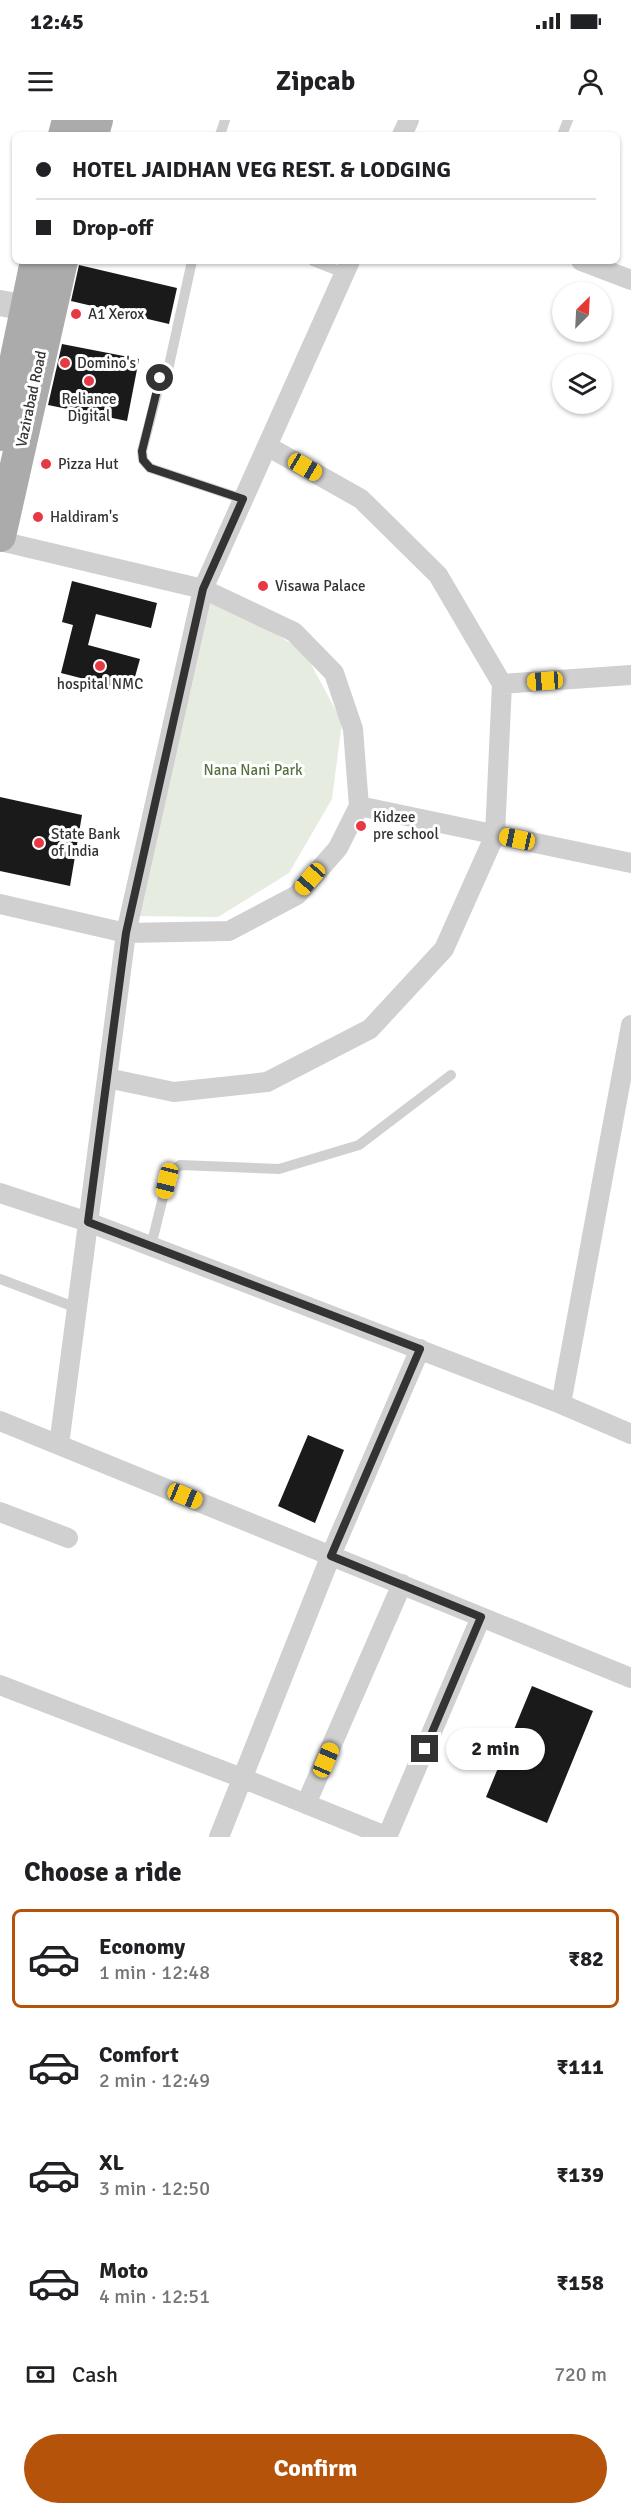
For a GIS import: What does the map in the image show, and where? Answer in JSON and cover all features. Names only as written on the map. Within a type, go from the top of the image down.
[{"type":"main road","name":"Vazirabad Road","points":[[0,435],[35,264]]},
{"type":"main road","name":"Vazirabad Road","points":[[0,536],[25,308],[60,264]]},
{"type":"street","points":[[589,264],[631,280]]},
{"type":"street","points":[[59,1445],[126,933],[203,589],[347,267]]},
{"type":"street","points":[[107,1078],[174,1092],[267,1082],[370,1029],[444,949],[495,835],[502,684],[438,575],[361,499],[267,446]]},
{"type":"street","points":[[0,541],[203,589],[294,632],[334,673],[353,729],[359,807],[338,848],[297,895],[229,931],[126,933],[0,904]]},
{"type":"street","points":[[502,684],[631,675]]},
{"type":"street","points":[[359,807],[631,863]]},
{"type":"street","points":[[561,1404],[631,1025]]},
{"type":"street","points":[[0,1193],[151,1246],[561,1404],[631,1434]]},
{"type":"street","points":[[219,1837],[331,1556],[420,1349]]},
{"type":"street","points":[[0,1421],[631,1678]]},
{"type":"street","points":[[0,1512],[68,1538]]},
{"type":"street","points":[[306,1804],[402,1584]]},
{"type":"street","points":[[0,1685],[388,1837],[481,1617]]},
{"type":"lane","points":[[191,264],[163,379],[142,451],[143,460],[150,468],[243,499]]},
{"type":"lane","points":[[330,264],[347,267]]},
{"type":"lane","points":[[151,1246],[167,1181],[171,1172],[180,1165],[279,1169],[359,1145],[452,1075]]},
{"type":"lane","points":[[0,1279],[77,1308]]},
{"type":"green space","name":"Nana Nani Park","points":[[206,602],[253,621],[304,651],[342,722],[332,799],[289,873],[218,917],[137,916]]},
{"type":"building","points":[[79,265],[177,288],[169,324],[71,301]]},
{"type":"building","name":"Reliance Digital","points":[[62,344],[139,359],[127,421],[48,405]]},
{"type":"building","points":[[72,581],[157,603],[151,628],[96,614],[88,645],[140,659],[131,691],[61,673],[73,625],[62,622]]},
{"type":"building","name":"State Bank of India","points":[[0,797],[82,815],[70,886],[0,871]]},
{"type":"building","points":[[308,1435],[344,1450],[315,1523],[278,1506]]},
{"type":"building","points":[[532,1686],[593,1711],[547,1823],[486,1797]]},
{"type":"place","name":"A1 Xerox","points":[[76,314]]},
{"type":"place","name":"Domino's","points":[[65,363]]},
{"type":"place","name":"Reliance Digital","points":[[89,381]]},
{"type":"place","name":"Pizza Hut","points":[[46,464]]},
{"type":"place","name":"Haldiram's","points":[[38,517]]},
{"type":"place","name":"Visawa Palace","points":[[263,586]]},
{"type":"place","name":"hospital NMC","points":[[100,666]]},
{"type":"place","name":"Kidzee pre school","points":[[361,826]]},
{"type":"place","name":"State Bank of India","points":[[39,843]]},
{"type":"route","points":[[160,378],[142,451],[143,460],[150,468],[243,499],[203,589],[126,933],[88,1222],[420,1349],[331,1556],[481,1617],[425,1749]]}]
